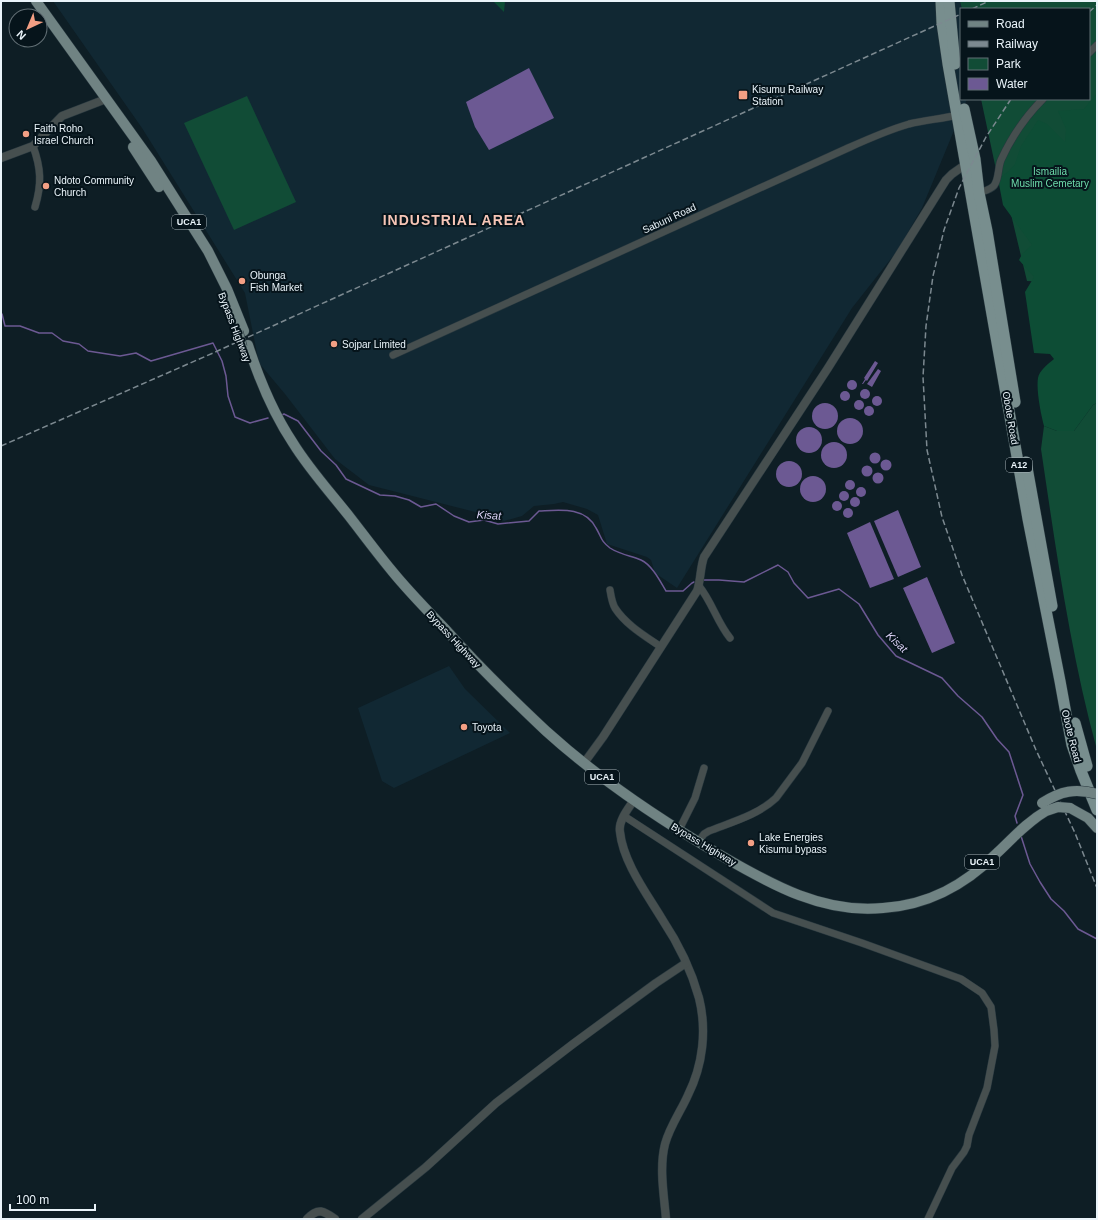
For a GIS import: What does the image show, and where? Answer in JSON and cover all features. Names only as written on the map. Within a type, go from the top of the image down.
[{"type":"highway","name":"A12","points":[[941,1],[942,23],[951,63],[960,92]]},
{"type":"highway","name":"A12","points":[[949,1],[951,63],[958,115]]},
{"type":"highway","name":"Obote Road","points":[[962,100],[1028,519],[1074,752],[1097,810]]},
{"type":"highway","name":"Obote Road","points":[[958,115],[979,193],[1007,347],[1020,434],[1074,722],[1090,776],[1097,793]]},
{"type":"main road","name":"Bypass Highway","points":[[36,1],[106,99],[118,123],[209,266],[241,332],[262,399],[277,429],[291,451],[315,484],[359,536],[372,547],[400,580],[481,668],[547,731],[584,763],[634,800],[679,830],[760,877],[815,902],[854,909],[892,907],[909,903]]},
{"type":"main road","name":"UCA1","points":[[909,903],[942,888],[969,872],[996,849],[1035,809],[1050,798],[1072,791],[1097,793]]},
{"type":"main road","name":"UCA1","points":[[909,903],[945,891],[980,870],[1030,822],[1046,811],[1058,807],[1070,808],[1088,818],[1097,828]]},
{"type":"street","points":[[1,158],[33,146],[62,116],[106,99]]},
{"type":"street","points":[[979,193],[991,188],[995,184],[999,167],[1006,152],[1032,110],[1042,100]]},
{"type":"street","name":"Sabuni Road","points":[[394,356],[848,148],[886,132],[908,125],[931,119],[937,120],[958,115]]},
{"type":"street","points":[[33,146],[41,178],[35,207]]},
{"type":"street","points":[[584,763],[603,737],[690,603],[698,586],[701,565],[704,557],[828,368],[946,180],[971,161]]},
{"type":"street","points":[[698,586],[708,599],[719,623],[730,638]]},
{"type":"street","points":[[610,590],[615,608],[623,618],[634,628],[661,647]]},
{"type":"street","points":[[698,842],[704,834],[709,831],[747,816],[771,803],[776,798],[802,763],[828,711]]},
{"type":"street","points":[[679,830],[695,798],[704,768]]},
{"type":"street","points":[[634,800],[620,824],[619,832],[632,868],[678,946],[686,963],[699,998],[703,1021],[703,1047],[695,1077],[689,1094],[669,1131],[665,1145],[662,1163],[666,1219]]},
{"type":"street","name":"Bypass Highway","points":[[624,816],[773,913],[862,943],[961,980],[982,993],[991,1006],[995,1046],[987,1088],[969,1135],[967,1146],[952,1168],[928,1219]]},
{"type":"street","points":[[362,1219],[426,1167],[496,1103],[573,1044],[656,983],[686,963]]},
{"type":"street","points":[[307,1219],[313,1213],[321,1211],[324,1211],[335,1219]]},
{"type":"shaded area","points":[[53,1],[1065,1],[1055,8],[960,8],[960,100],[967,100],[922,208],[897,251],[852,308],[677,588],[655,573],[651,560],[647,557],[607,544],[598,515],[587,509],[563,502],[534,506],[522,516],[504,521],[491,516],[369,485],[335,459],[259,363],[245,293],[142,128]]},
{"type":"shaded area","points":[[449,666],[465,689],[510,733],[394,788],[382,781],[358,708]]},
{"type":"green space","points":[[493,1],[505,1],[504,12]]},
{"type":"green space","name":"Ismailia Muslim Cemetary","points":[[960,1],[1097,1],[1097,284],[1027,281],[1002,177],[998,179],[981,100],[1090,100],[1090,8],[962,8]]},
{"type":"green space","points":[[1097,93],[1097,403],[1093,405],[1074,431],[1057,431],[1044,426],[1040,409],[1038,389],[1038,378],[1040,373],[1054,359],[1050,354],[1034,353],[1025,292],[1034,277],[1019,260],[1022,254],[1032,245],[1003,205],[998,179],[1009,171],[1015,164],[1021,146],[1038,120],[1047,124],[1065,142],[1066,129],[1058,111],[1084,109]]},
{"type":"green space","points":[[247,96],[296,202],[234,230],[184,123]]},
{"type":"green space","points":[[1097,403],[1097,750],[1087,713],[1071,638],[1041,449],[1044,426],[1057,431],[1074,431],[1093,405]]},
{"type":"water","points":[[529,68],[554,118],[489,150],[475,127],[466,102]]},
{"type":"water","points":[[875,361],[878,363],[867,381],[866,380],[862,384],[865,379],[864,378]]},
{"type":"water","points":[[878,369],[881,371],[872,387],[867,384]]},
{"type":"water","points":[[852,380],[857,385],[852,390],[847,385]]},
{"type":"water","points":[[865,389],[870,394],[865,399],[860,394]]},
{"type":"water","points":[[845,391],[850,396],[845,401],[840,396]]},
{"type":"water","points":[[875,396],[879,396],[882,401],[879,406],[875,406],[872,403],[872,399]]},
{"type":"water","points":[[857,400],[861,400],[864,405],[861,410],[857,410],[854,407],[854,403]]},
{"type":"water","points":[[825,403],[834,407],[838,416],[834,425],[825,429],[816,425],[812,416],[816,407]]},
{"type":"water","points":[[867,406],[871,406],[874,411],[871,416],[867,416],[864,413],[864,409]]},
{"type":"water","points":[[850,418],[859,422],[863,431],[859,440],[850,444],[841,440],[837,431],[841,422]]},
{"type":"water","points":[[809,427],[818,431],[822,440],[818,449],[809,453],[800,449],[796,440],[800,431]]},
{"type":"water","points":[[834,442],[843,446],[847,455],[843,464],[834,468],[825,464],[821,455],[825,446]]},
{"type":"water","points":[[875,452],[879,454],[881,458],[879,462],[875,464],[871,462],[869,458],[871,454]]},
{"type":"water","points":[[886,459],[890,461],[892,465],[890,469],[886,471],[882,469],[880,465],[882,461]]},
{"type":"water","points":[[789,461],[798,465],[802,474],[798,483],[789,487],[780,483],[776,474],[780,465]]},
{"type":"water","points":[[867,465],[871,467],[873,471],[871,475],[867,477],[863,475],[861,471],[863,467]]},
{"type":"water","points":[[878,472],[882,474],[884,478],[882,482],[878,484],[874,482],[872,478],[874,474]]},
{"type":"water","points":[[813,476],[822,480],[826,489],[822,498],[813,502],[804,498],[800,489],[804,480]]},
{"type":"water","points":[[850,480],[855,485],[850,490],[845,485]]},
{"type":"water","points":[[861,487],[866,492],[861,497],[856,492]]},
{"type":"water","points":[[844,491],[849,496],[844,501],[839,496]]},
{"type":"water","points":[[855,497],[860,502],[855,507],[850,502]]},
{"type":"water","points":[[837,501],[842,506],[837,511],[832,506]]},
{"type":"water","points":[[846,508],[850,508],[853,513],[850,518],[846,518],[843,515],[843,511]]},
{"type":"water","points":[[898,510],[921,567],[898,577],[874,521]]},
{"type":"water","points":[[870,522],[894,579],[870,588],[847,533]]},
{"type":"water","points":[[927,577],[955,643],[932,653],[903,588]]},
{"type":"waterway","points":[[1,314],[5,326],[20,326],[39,333],[52,333],[63,341],[79,344],[88,351],[120,356],[136,353],[151,361],[213,343],[222,361],[226,376],[228,396],[235,417],[250,423],[268,418]]},
{"type":"waterway","name":"Kisat","points":[[282,415],[284,414],[298,421],[321,451],[336,465],[346,479],[380,495],[395,496],[409,500],[421,507],[436,504],[454,516],[469,522],[484,520],[498,524],[529,521],[539,511],[571,511],[585,516],[591,521],[603,541],[610,548],[645,562],[666,591],[683,591],[694,582]]},
{"type":"waterway","name":"Kisat","points":[[704,580],[744,582],[778,565],[788,572],[794,583],[808,598],[839,589],[859,604],[878,635],[896,656],[942,678],[958,696],[982,717],[997,739],[1009,752],[1023,795],[1015,816],[1017,823]]},
{"type":"waterway","name":"Kisat","points":[[1021,836],[1030,864],[1051,899],[1064,911],[1078,929],[1097,939]]},
{"type":"railway","points":[[974,8],[989,1]]},
{"type":"railway","points":[[1090,11],[1097,5]]},
{"type":"railway","points":[[1,446],[213,353],[960,14]]},
{"type":"railway","points":[[1010,100],[986,137],[959,188],[944,230],[933,276],[926,326],[923,377],[927,450],[942,517],[962,575],[1036,750],[1075,833],[1097,888]]},
{"type":"place","name":"Kisumu Railway Station","points":[[743,95]]},
{"type":"place","name":"Faith Roho Israel Church","points":[[26,134]]},
{"type":"place","name":"Ndoto Community Church","points":[[46,186]]},
{"type":"place","name":"Obunga Fish Market","points":[[242,281]]},
{"type":"place","name":"Sojpar Limited","points":[[334,344]]},
{"type":"place","name":"Toyota","points":[[464,727]]},
{"type":"place","name":"Lake Energies Kisumu bypass","points":[[751,843]]},
{"type":"district","name":"INDUSTRIAL AREA","points":[[454,220]]}]
